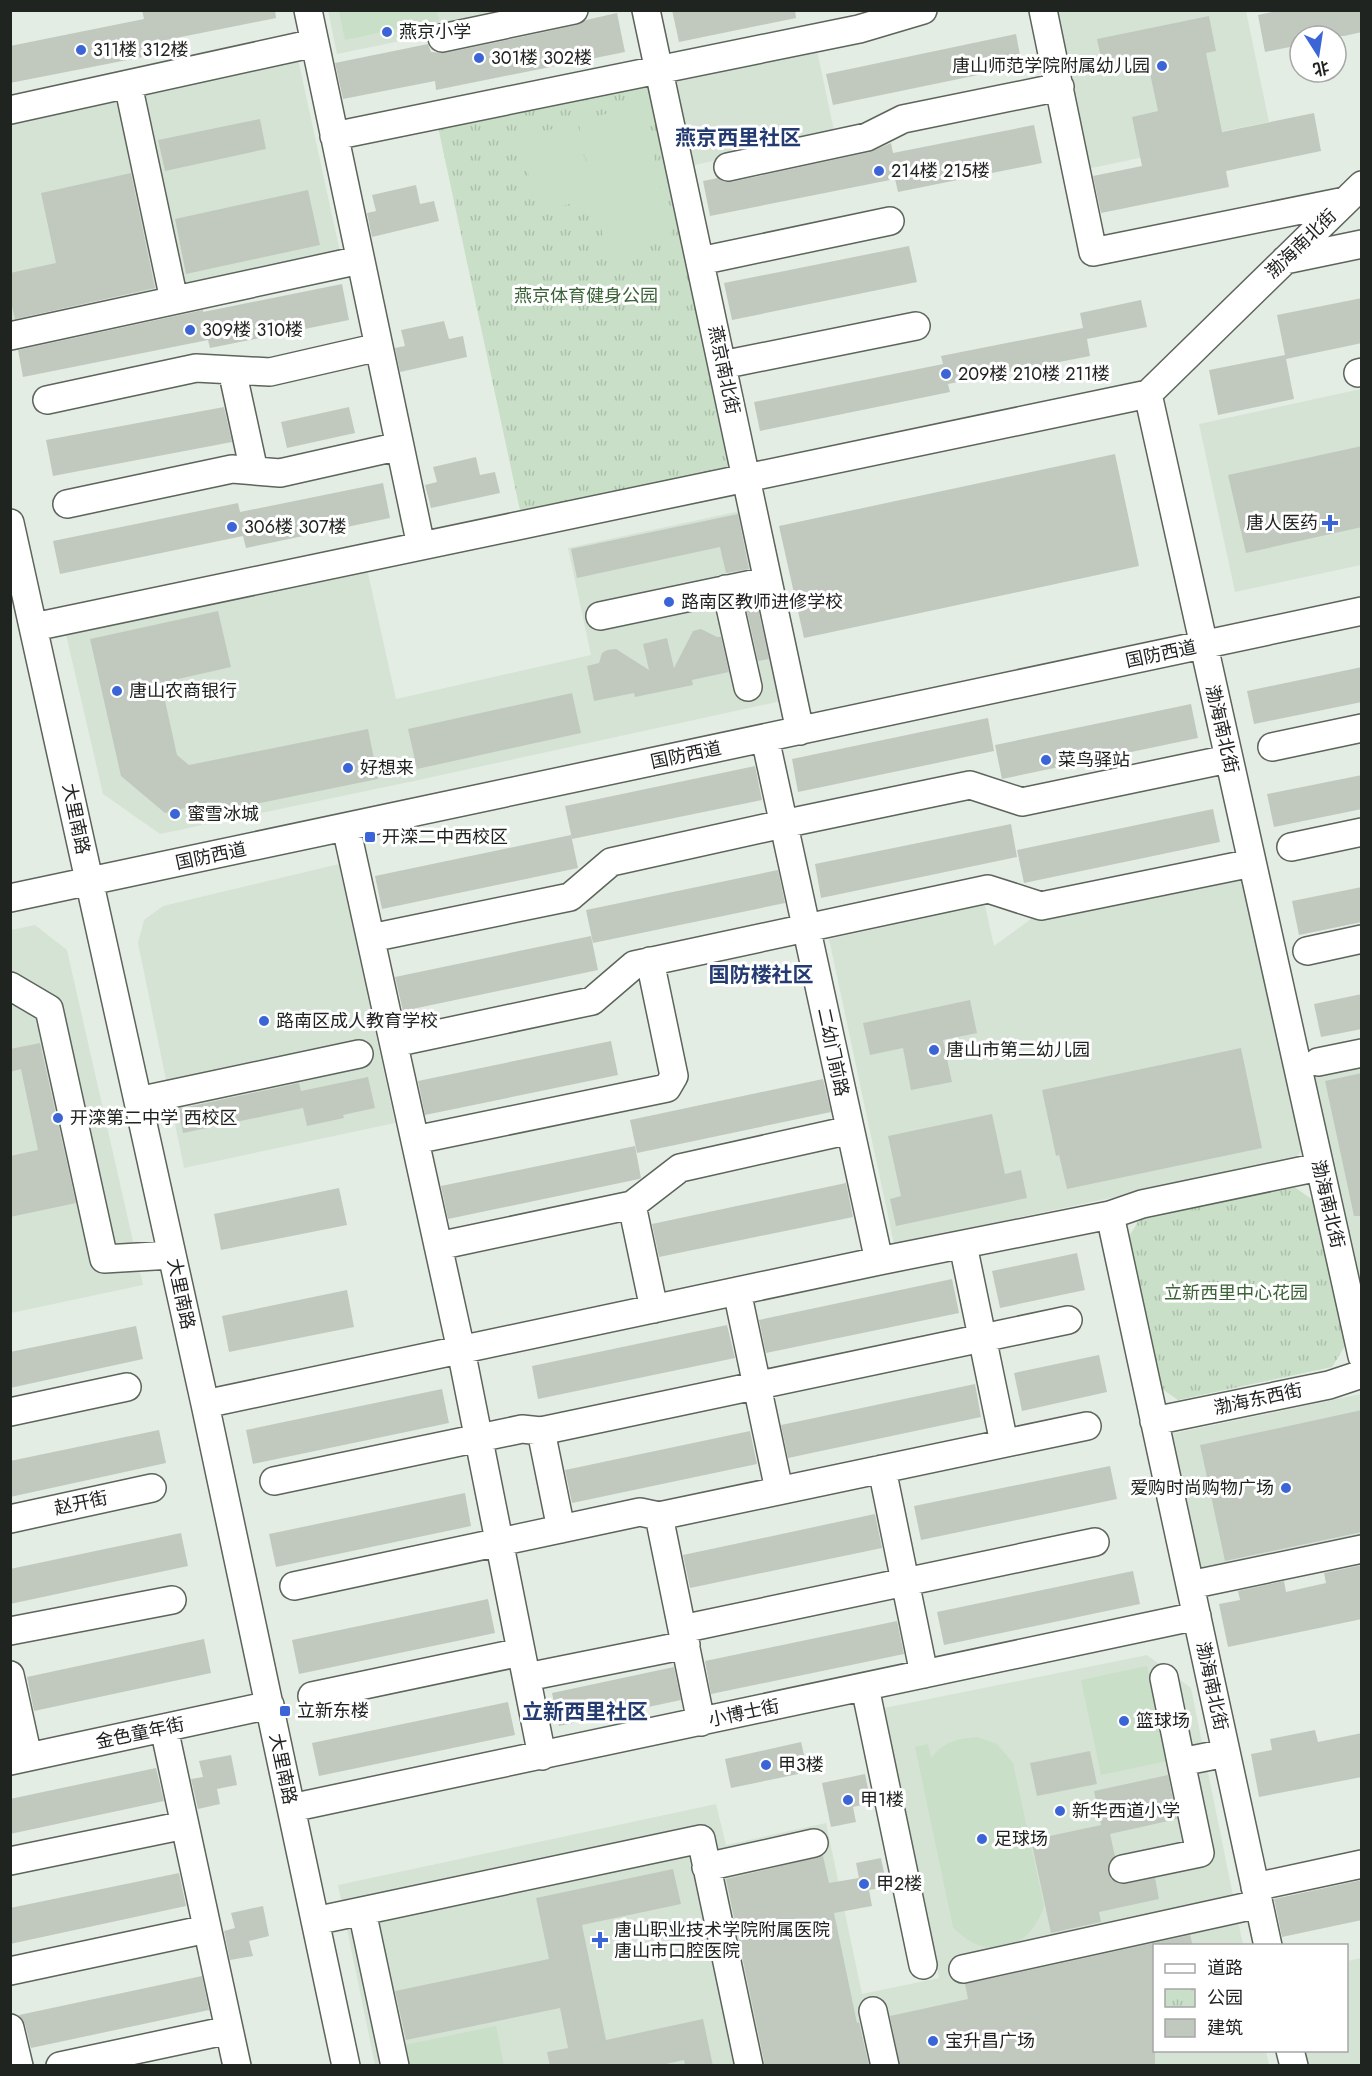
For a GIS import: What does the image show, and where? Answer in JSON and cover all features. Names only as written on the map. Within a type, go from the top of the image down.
[{"type":"street","points":[[308,10],[421,546]]},
{"type":"street","points":[[442,38],[574,10]]},
{"type":"street","name":"燕京南北街","points":[[646,10],[800,730]]},
{"type":"street","points":[[334,136],[859,29],[923,10]]},
{"type":"street","points":[[1043,10],[1093,252],[1353,193]]},
{"type":"street","points":[[10,110],[315,43]]},
{"type":"street","points":[[128,84],[174,300]]},
{"type":"street","points":[[728,167],[867,137],[903,119],[1060,87]]},
{"type":"street","name":"渤海南北街","points":[[1353,193],[1148,394],[1362,1356]]},
{"type":"street","points":[[700,261],[890,221]]},
{"type":"street","points":[[1285,260],[1362,244]]},
{"type":"street","points":[[10,336],[360,261]]},
{"type":"street","points":[[722,365],[916,326]]},
{"type":"street","points":[[47,400],[196,368],[270,372],[379,347]]},
{"type":"street","points":[[232,370],[254,471]]},
{"type":"street","points":[[34,627],[1148,394]]},
{"type":"street","points":[[67,504],[232,469],[280,473],[400,446]]},
{"type":"street","name":"大里南路","points":[[10,523],[18,597],[34,627],[205,1404],[346,2066]]},
{"type":"street","points":[[600,616],[767,580]]},
{"type":"street","points":[[726,589],[748,687]]},
{"type":"street","name":"国防西道","points":[[10,898],[1362,611]]},
{"type":"street","points":[[1272,747],[1362,728]]},
{"type":"street","name":"二幼门前路","points":[[765,738],[879,1261]]},
{"type":"street","points":[[371,938],[570,897],[611,862],[783,824],[970,786],[1022,802],[1228,759]]},
{"type":"street","points":[[346,827],[460,1350],[542,1756]]},
{"type":"street","points":[[1291,847],[1362,832]]},
{"type":"street","points":[[394,1043],[592,1001],[634,965],[806,928],[988,890],[1041,906],[1252,863]]},
{"type":"street","points":[[1307,951],[1362,939]]},
{"type":"street","points":[[415,1140],[667,1088],[674,1076],[650,962]]},
{"type":"street","points":[[10,986],[49,1009],[104,1259],[172,1255]]},
{"type":"street","points":[[1318,1062],[1362,1053]]},
{"type":"street","points":[[138,1101],[359,1054]]},
{"type":"street","points":[[438,1246],[632,1205],[680,1168],[850,1130]]},
{"type":"street","points":[[205,1404],[879,1261],[1110,1215],[1142,1204],[1320,1167]]},
{"type":"street","points":[[632,1205],[654,1309]]},
{"type":"street","name":"渤海南北街","points":[[1110,1215],[1268,1944]]},
{"type":"street","points":[[963,1245],[1004,1443]]},
{"type":"street","points":[[737,1291],[779,1490]]},
{"type":"street","points":[[274,1481],[522,1429],[541,1431],[1068,1320]]},
{"type":"street","name":"渤海东西街","points":[[1154,1421],[1329,1385],[1362,1374]]},
{"type":"street","points":[[10,1412],[127,1387]]},
{"type":"street","points":[[294,1586],[640,1512],[659,1516],[1087,1426]]},
{"type":"street","points":[[541,1431],[561,1528]]},
{"type":"street","points":[[882,1469],[924,1674]]},
{"type":"street","name":"赵开街","points":[[10,1519],[152,1488]]},
{"type":"street","points":[[659,1516],[701,1722]]},
{"type":"street","points":[[312,1696],[524,1665],[684,1637],[905,1582],[1095,1542]]},
{"type":"street","points":[[1190,1585],[1362,1549]]},
{"type":"street","points":[[10,1631],[172,1600]]},
{"type":"street","name":"小博士街","points":[[291,1808],[1197,1616]]},
{"type":"street","points":[[10,1675],[19,1759]]},
{"type":"street","points":[[1123,1869],[1200,1853],[1164,1678]]},
{"type":"street","points":[[865,1687],[923,1965]]},
{"type":"street","name":"金色童年街","points":[[19,1759],[270,1705]]},
{"type":"street","points":[[164,1728],[237,2066]]},
{"type":"street","points":[[1181,1762],[1226,1753]]},
{"type":"street","points":[[10,1861],[185,1825]]},
{"type":"street","points":[[315,1922],[700,1839],[749,2066]]},
{"type":"street","points":[[706,1867],[814,1843]]},
{"type":"street","points":[[963,1969],[1257,1895],[1362,1864]]},
{"type":"street","points":[[362,1911],[395,2066]]},
{"type":"street","points":[[10,1971],[207,1929]]},
{"type":"street","points":[[873,2011],[885,2066]]},
{"type":"street","points":[[10,2028],[19,2066]]},
{"type":"street","points":[[60,2066],[229,2030]]},
{"type":"shaded area","name":"燕京小学","points":[[328,10],[546,11],[337,54]]},
{"type":"shaded area","name":"唐山师范学院附属幼儿园","points":[[1054,11],[1246,11],[1269,122],[1219,132],[1221,141],[1087,169]]},
{"type":"shaded area","points":[[815,41],[835,135],[685,167],[665,72]]},
{"type":"shaded area","points":[[297,54],[340,252],[162,289],[11,328],[10,115]]},
{"type":"shaded area","points":[[1361,389],[1361,565],[1235,592],[1199,424]]},
{"type":"shaded area","points":[[740,511],[781,701],[160,834],[103,794],[64,626],[366,564],[396,699],[591,655],[568,548]]},
{"type":"shaded area","name":"路南区成人教育学校","points":[[339,864],[395,1123],[184,1168],[138,943],[144,920],[163,906]]},
{"type":"shaded area","points":[[1243,871],[1304,1148],[1294,1159],[894,1244],[829,939],[985,905],[994,946],[1035,916]]},
{"type":"shaded area","name":"开滦第二中学 西校区","points":[[35,925],[67,950],[143,1285],[11,1313],[11,930]]},
{"type":"shaded area","points":[[1361,1066],[1361,1320],[1309,1077]]},
{"type":"shaded area","name":"爱购时尚购物广场","points":[[1361,1394],[1361,1536],[1201,1570],[1171,1434]]},
{"type":"shaded area","points":[[1147,1655],[1191,1688],[1243,1944],[1153,1944],[1153,2052],[1266,2052],[1269,2065],[375,2065],[338,1885],[716,1804],[726,1845],[826,1823],[862,1994],[939,1978],[884,1708]]},
{"type":"shaded area","points":[[1361,1958],[1361,2065],[1304,2065],[1300,2052],[1348,2052],[1348,1961]]},
{"type":"green space","points":[[339,11],[437,11],[439,20],[345,40]]},
{"type":"green space","name":"燕京体育健身公园","points":[[650,76],[734,470],[521,515],[437,122]]},
{"type":"green space","points":[[643,106],[672,240],[607,255],[578,120]]},
{"type":"green space","points":[[577,124],[593,199],[537,211],[520,136]]},
{"type":"green space","name":"立新西里中心花园","points":[[1293,1186],[1313,1200],[1345,1346],[1332,1367],[1178,1400],[1158,1386],[1127,1240],[1139,1220]]},
{"type":"green space","name":"篮球场","points":[[1147,1666],[1167,1761],[1101,1775],[1081,1680]]},
{"type":"green space","points":[[977,1737],[997,1744],[1013,1763],[1044,1906],[1028,1933],[1017,1942],[1005,1947],[992,1948],[979,1945],[953,1927],[915,1747],[928,1744],[931,1758],[951,1742]]},
{"type":"green space","points":[[496,2026],[504,2065],[404,2065],[400,2046]]},
{"type":"building","name":"311楼 312楼","points":[[142,10],[275,10],[276,18],[151,43],[153,55],[10,83],[10,46],[144,19]]},
{"type":"building","points":[[672,10],[795,10],[796,18],[679,42]]},
{"type":"building","points":[[1281,10],[1362,10],[1362,32],[1348,35],[1348,24],[1288,24],[1288,47],[1265,52],[1258,15]]},
{"type":"building","name":"301楼 302楼","points":[[617,13],[625,52],[436,90],[435,81],[343,99],[335,63],[428,44],[431,52],[445,53],[577,25],[586,20]]},
{"type":"building","points":[[1209,16],[1216,51],[1206,53],[1222,132],[1314,113],[1321,151],[1226,171],[1229,187],[1101,213],[1093,176],[1142,166],[1132,117],[1158,111],[1148,64],[1104,73],[1097,39]]},
{"type":"building","points":[[1016,34],[1022,66],[833,105],[826,74]]},
{"type":"building","points":[[260,119],[266,149],[165,171],[158,140]]},
{"type":"building","name":"214楼 215楼","points":[[1034,125],[1042,163],[898,192],[895,179],[710,216],[703,181],[718,178],[724,182],[731,182],[870,152],[891,143],[893,153]]},
{"type":"building","points":[[131,173],[155,288],[15,319],[10,298],[10,273],[56,263],[41,193]]},
{"type":"building","points":[[416,185],[420,204],[434,201],[439,221],[372,237],[367,213],[376,211],[372,195]]},
{"type":"building","points":[[308,190],[320,245],[186,274],[175,219]]},
{"type":"building","points":[[909,246],[917,282],[732,320],[724,283]]},
{"type":"building","name":"309楼 310楼","points":[[342,284],[349,320],[210,348],[208,340],[23,377],[18,350],[203,310],[203,312]]},
{"type":"building","points":[[1362,298],[1362,343],[1286,359],[1294,399],[1218,415],[1209,370],[1285,355],[1277,315]]},
{"type":"building","name":"209楼 210楼 211楼","points":[[1141,300],[1147,327],[1087,339],[1090,356],[948,384],[950,392],[760,431],[754,402],[943,364],[941,356],[1083,328],[1080,313]]},
{"type":"building","points":[[444,321],[449,339],[463,336],[467,357],[400,372],[395,348],[405,346],[401,330]]},
{"type":"building","points":[[224,407],[232,442],[53,476],[46,440]]},
{"type":"building","points":[[349,407],[355,433],[287,448],[281,422]]},
{"type":"building","points":[[1362,446],[1362,527],[1246,553],[1228,475]]},
{"type":"building","points":[[1115,454],[1139,566],[804,638],[779,526]]},
{"type":"building","points":[[476,457],[480,475],[495,472],[500,493],[431,508],[425,485],[437,482],[433,467]]},
{"type":"building","name":"306楼 307楼","points":[[383,483],[390,518],[246,548],[243,536],[60,574],[53,541],[238,503],[240,512]]},
{"type":"building","points":[[738,514],[749,569],[726,573],[720,547],[577,578],[571,549]]},
{"type":"building","points":[[756,599],[769,659],[758,661],[745,602]]},
{"type":"building","points":[[218,611],[231,667],[161,683],[177,755],[189,765],[368,729],[378,779],[187,818],[185,808],[165,813],[121,776],[90,639]]},
{"type":"building","points":[[701,629],[721,637],[729,672],[692,680],[693,685],[635,697],[634,693],[594,701],[587,666],[599,663],[602,653],[616,649],[649,670],[643,644],[667,638],[674,668],[693,631]]},
{"type":"building","points":[[1362,667],[1362,702],[1254,724],[1247,691]]},
{"type":"building","points":[[572,693],[581,733],[417,769],[408,729]]},
{"type":"building","points":[[1191,704],[1198,738],[1002,779],[995,745]]},
{"type":"building","points":[[988,718],[994,751],[798,792],[792,759]]},
{"type":"building","points":[[755,766],[762,800],[572,839],[565,806]]},
{"type":"building","points":[[1362,775],[1362,809],[1274,827],[1267,794]]},
{"type":"building","points":[[1213,809],[1220,842],[1024,883],[1017,850]]},
{"type":"building","points":[[1011,824],[1017,857],[821,898],[815,864]]},
{"type":"building","points":[[571,835],[578,868],[382,909],[375,876]]},
{"type":"building","points":[[778,870],[785,903],[593,943],[586,910]]},
{"type":"building","points":[[1362,887],[1362,922],[1299,935],[1292,901]]},
{"type":"building","points":[[591,936],[598,970],[403,1011],[395,977]]},
{"type":"building","points":[[1362,994],[1362,1029],[1321,1037],[1314,1004]]},
{"type":"building","points":[[970,1000],[977,1033],[943,1040],[952,1082],[911,1090],[903,1048],[870,1055],[863,1023]]},
{"type":"building","points":[[611,1041],[618,1075],[425,1115],[418,1081]]},
{"type":"building","points":[[40,1043],[76,1203],[10,1217],[10,1156],[38,1150],[21,1069],[10,1072],[10,1049]]},
{"type":"building","points":[[1241,1048],[1262,1148],[1067,1189],[1059,1155],[1056,1156],[1042,1090]]},
{"type":"building","points":[[1362,1073],[1362,1216],[1354,1216],[1325,1081]]},
{"type":"building","points":[[368,1077],[375,1108],[343,1115],[344,1118],[307,1126],[303,1108],[183,1133],[178,1109],[299,1083],[301,1091]]},
{"type":"building","points":[[823,1079],[831,1112],[637,1153],[630,1120]]},
{"type":"building","points":[[992,1114],[1005,1174],[1021,1170],[1027,1198],[896,1226],[890,1199],[901,1196],[888,1136]]},
{"type":"building","points":[[635,1146],[641,1178],[639,1179],[448,1219],[441,1186]]},
{"type":"building","points":[[846,1183],[853,1217],[659,1257],[652,1224]]},
{"type":"building","points":[[339,1188],[347,1225],[221,1250],[214,1214]]},
{"type":"building","points":[[1077,1253],[1085,1290],[1000,1308],[992,1271]]},
{"type":"building","points":[[952,1279],[959,1313],[766,1353],[759,1320]]},
{"type":"building","points":[[347,1290],[354,1327],[229,1352],[222,1316]]},
{"type":"building","points":[[727,1325],[735,1358],[538,1399],[532,1366]]},
{"type":"building","points":[[136,1326],[143,1359],[10,1388],[10,1352]]},
{"type":"building","points":[[1099,1355],[1107,1392],[1022,1411],[1014,1373]]},
{"type":"building","points":[[975,1384],[981,1417],[788,1458],[781,1425]]},
{"type":"building","points":[[442,1389],[449,1423],[253,1464],[246,1430]]},
{"type":"building","name":"爱购时尚购物广场","points":[[1362,1410],[1362,1532],[1225,1561],[1200,1445]]},
{"type":"building","points":[[159,1430],[166,1463],[10,1497],[10,1461]]},
{"type":"building","points":[[750,1431],[757,1464],[572,1503],[565,1470]]},
{"type":"building","points":[[1110,1466],[1117,1499],[921,1540],[914,1506]]},
{"type":"building","points":[[465,1493],[471,1526],[276,1567],[269,1534]]},
{"type":"building","points":[[875,1514],[882,1548],[690,1588],[683,1555]]},
{"type":"building","points":[[181,1533],[188,1566],[10,1604],[10,1569]]},
{"type":"building","points":[[1362,1565],[1362,1619],[1228,1647],[1219,1604],[1240,1600],[1238,1591],[1284,1581],[1286,1592],[1326,1583],[1324,1573]]},
{"type":"building","points":[[1133,1571],[1140,1604],[944,1645],[937,1612]]},
{"type":"building","points":[[488,1599],[495,1633],[299,1674],[292,1640]]},
{"type":"building","points":[[897,1621],[904,1654],[711,1694],[705,1661]]},
{"type":"building","points":[[204,1639],[211,1673],[34,1711],[27,1677]]},
{"type":"building","points":[[674,1667],[681,1700],[559,1726],[552,1693]]},
{"type":"building","points":[[508,1702],[515,1735],[319,1776],[312,1743]]},
{"type":"building","points":[[1315,1730],[1318,1742],[1362,1733],[1362,1777],[1259,1797],[1251,1754],[1272,1750],[1270,1739]]},
{"type":"building","name":"甲3楼","points":[[801,1742],[808,1772],[731,1788],[725,1759]]},
{"type":"building","points":[[1090,1751],[1097,1784],[1037,1796],[1030,1763]]},
{"type":"building","points":[[231,1755],[237,1785],[217,1789],[220,1804],[198,1809],[191,1779],[203,1777],[199,1761]]},
{"type":"building","points":[[156,1768],[164,1801],[10,1834],[10,1799]]},
{"type":"building","name":"甲1楼","points":[[865,1774],[871,1803],[853,1807],[856,1822],[831,1827],[822,1783]]},
{"type":"building","points":[[1168,1775],[1177,1819],[1110,1834],[1115,1856],[1108,1865],[1111,1879],[1119,1884],[1126,1884],[1155,1878],[1159,1899],[1099,1912],[1101,1922],[1051,1933],[1031,1840],[1101,1825],[1094,1791]]},
{"type":"building","points":[[823,1856],[829,1883],[859,1878],[856,1863],[881,1858],[887,1887],[869,1890],[872,1906],[834,1913],[857,2023],[859,2022],[869,2066],[765,2066],[726,1879]]},
{"type":"building","points":[[673,1869],[681,1904],[582,1925],[606,2040],[703,2019],[713,2066],[685,2066],[684,2060],[657,2066],[550,2066],[547,2052],[568,2048],[560,2008],[406,2040],[395,1991],[549,1959],[536,1898]]},
{"type":"building","points":[[179,1873],[186,1906],[10,1944],[10,1908]]},
{"type":"building","points":[[1362,1880],[1362,1920],[1282,1937],[1274,1899]]},
{"type":"building","points":[[263,1906],[269,1936],[249,1941],[253,1956],[230,1960],[224,1931],[235,1928],[231,1913]]},
{"type":"building","name":"宝升昌广场","points":[[1190,1935],[1192,1944],[1153,1944],[1155,2066],[900,2066],[890,2016],[968,1999],[965,1984]]},
{"type":"building","points":[[202,1976],[209,2010],[31,2048],[25,2024],[19,2015]]},
{"type":"place","name":"燕京小学","points":[[387,32]]},
{"type":"place","name":"311楼 312楼","points":[[81,50]]},
{"type":"place","name":"301楼 302楼","points":[[479,58]]},
{"type":"place","name":"唐山师范学院附属幼儿园","points":[[1162,66]]},
{"type":"place","name":"214楼 215楼","points":[[879,171]]},
{"type":"place","name":"309楼 310楼","points":[[190,330]]},
{"type":"place","name":"209楼 210楼 211楼","points":[[946,374]]},
{"type":"place","name":"唐人医药","points":[[1330,523]]},
{"type":"place","name":"306楼 307楼","points":[[232,527]]},
{"type":"place","name":"路南区教师进修学校","points":[[669,602]]},
{"type":"place","name":"唐山农商银行","points":[[117,691]]},
{"type":"place","name":"菜鸟驿站","points":[[1046,760]]},
{"type":"place","name":"好想来","points":[[348,768]]},
{"type":"place","name":"蜜雪冰城","points":[[175,814]]},
{"type":"place","name":"开滦二中西校区","points":[[370,837]]},
{"type":"place","name":"路南区成人教育学校","points":[[264,1021]]},
{"type":"place","name":"唐山市第二幼儿园","points":[[934,1050]]},
{"type":"place","name":"开滦第二中学 西校区","points":[[58,1118]]},
{"type":"place","name":"爱购时尚购物广场","points":[[1286,1488]]},
{"type":"place","name":"立新东楼","points":[[285,1711]]},
{"type":"place","name":"篮球场","points":[[1124,1721]]},
{"type":"place","name":"甲3楼","points":[[766,1765]]},
{"type":"place","name":"甲1楼","points":[[848,1800]]},
{"type":"place","name":"新华西道小学","points":[[1060,1811]]},
{"type":"place","name":"足球场","points":[[982,1839]]},
{"type":"place","name":"甲2楼","points":[[864,1884]]},
{"type":"place","name":"唐山职业技术学院附属医院 唐山市口腔医院","points":[[600,1940]]},
{"type":"place","name":"宝升昌广场","points":[[933,2041]]},
{"type":"district","name":"燕京西里社区","points":[[738,138]]},
{"type":"district","name":"国防楼社区","points":[[761,975]]},
{"type":"district","name":"立新西里社区","points":[[585,1712]]}]
